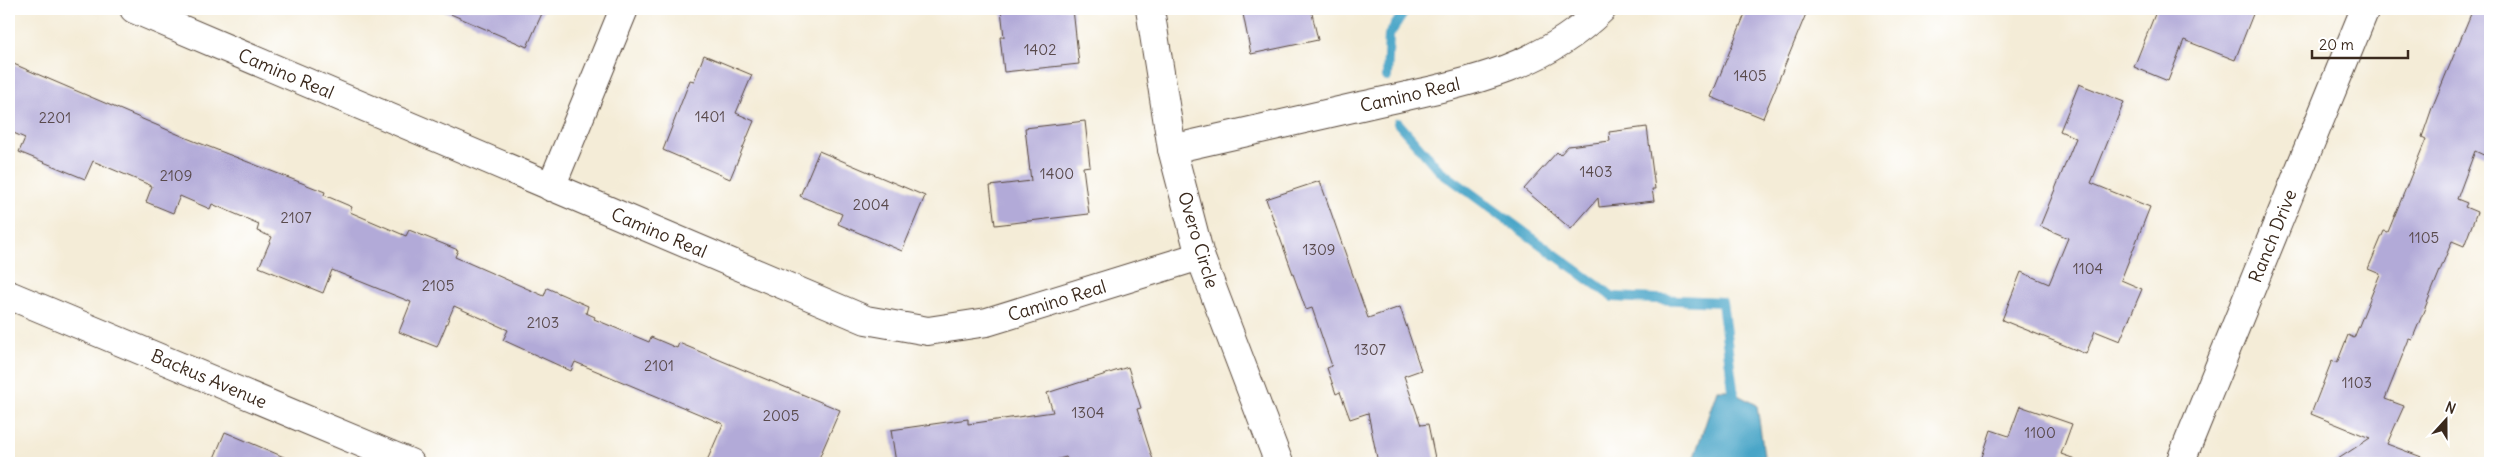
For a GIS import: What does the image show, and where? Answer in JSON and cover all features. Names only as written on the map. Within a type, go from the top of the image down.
[{"type":"street","name":"Camino Real","points":[[134,9],[866,320],[928,331],[988,322],[1200,256]]},
{"type":"street","points":[[551,187],[624,9]]},
{"type":"street","name":"Overo Circle","points":[[1150,9],[1172,149],[1200,256],[1279,463]]},
{"type":"street","name":"Camino Real","points":[[1172,149],[1483,78],[1540,56],[1584,28],[1602,9]]},
{"type":"street","name":"Ranch Drive","points":[[2180,463],[2365,9]]},
{"type":"street","name":"Backus Avenue","points":[[9,295],[355,453],[410,463]]},
{"type":"water","points":[[1717,390],[1728,390],[1757,405],[1765,463],[1692,463]]},
{"type":"building","points":[[439,9],[544,9],[527,47]]},
{"type":"building","points":[[1001,9],[1073,9],[1079,64],[1004,72],[1000,37],[1004,37]]},
{"type":"building","points":[[1242,9],[1311,9],[1318,40],[1251,54]]},
{"type":"building","points":[[1747,9],[1808,9],[1763,118],[1711,97]]},
{"type":"building","points":[[2157,9],[2255,9],[2235,60],[2184,40],[2168,81],[2134,67]]},
{"type":"building","points":[[2473,9],[2490,9],[2490,158],[2475,151],[2457,199],[2467,203],[2465,207],[2477,212],[2464,246],[2452,241],[2412,340],[2409,339],[2385,399],[2404,406],[2387,444],[2432,461],[2432,463],[2332,463],[2370,438],[2311,414],[2332,360],[2337,363],[2348,335],[2354,338],[2380,274],[2368,269],[2384,231],[2388,232],[2426,139],[2422,137],[2432,108]]},
{"type":"building","points":[[704,55],[752,75],[736,113],[754,121],[730,179],[663,150],[690,80],[694,81]]},
{"type":"building","points":[[9,62],[189,139],[325,192],[324,195],[352,207],[350,212],[406,236],[409,230],[458,250],[455,257],[544,296],[547,288],[588,306],[586,313],[595,317],[594,319],[649,342],[651,337],[677,348],[679,343],[840,410],[817,463],[706,463],[723,424],[575,362],[571,371],[503,340],[508,330],[454,306],[437,347],[399,332],[411,302],[332,270],[323,293],[259,267],[272,237],[257,231],[259,224],[212,204],[210,209],[180,196],[173,213],[146,202],[152,186],[93,161],[85,179],[19,152],[25,138],[9,131]]},
{"type":"building","points":[[2079,84],[2124,102],[2091,183],[2150,207],[2121,280],[2142,289],[2120,341],[2095,331],[2086,354],[2002,320],[2021,272],[2049,284],[2068,238],[2040,226],[2076,138],[2060,131]]},
{"type":"building","points":[[1085,121],[1090,166],[1083,167],[1089,214],[995,225],[990,186],[1031,181],[1025,128]]},
{"type":"building","points":[[1647,127],[1655,189],[1652,189],[1654,201],[1599,207],[1598,198],[1571,229],[1524,189],[1557,152],[1560,155],[1568,146],[1610,141],[1609,132]]},
{"type":"building","points":[[819,151],[925,196],[902,251],[838,224],[842,214],[800,196]]},
{"type":"building","points":[[1320,181],[1368,318],[1400,307],[1421,370],[1404,376],[1421,425],[1428,424],[1436,463],[1378,463],[1368,413],[1350,419],[1340,392],[1336,394],[1327,368],[1332,366],[1312,308],[1306,310],[1266,199]]},
{"type":"building","points":[[1128,367],[1141,408],[1137,409],[1154,463],[1069,463],[1066,457],[1044,463],[896,463],[891,430],[968,419],[968,424],[1053,412],[1047,393]]},
{"type":"building","points":[[2020,406],[2072,424],[2061,454],[2075,459],[2074,463],[1980,463],[1991,430],[2009,436]]},
{"type":"building","points":[[225,432],[298,463],[212,463]]},
{"type":"waterway","points":[[1387,77],[1389,35],[1406,9]]},
{"type":"waterway","points":[[1398,123],[1439,170],[1613,297],[1722,302],[1735,405]]}]
